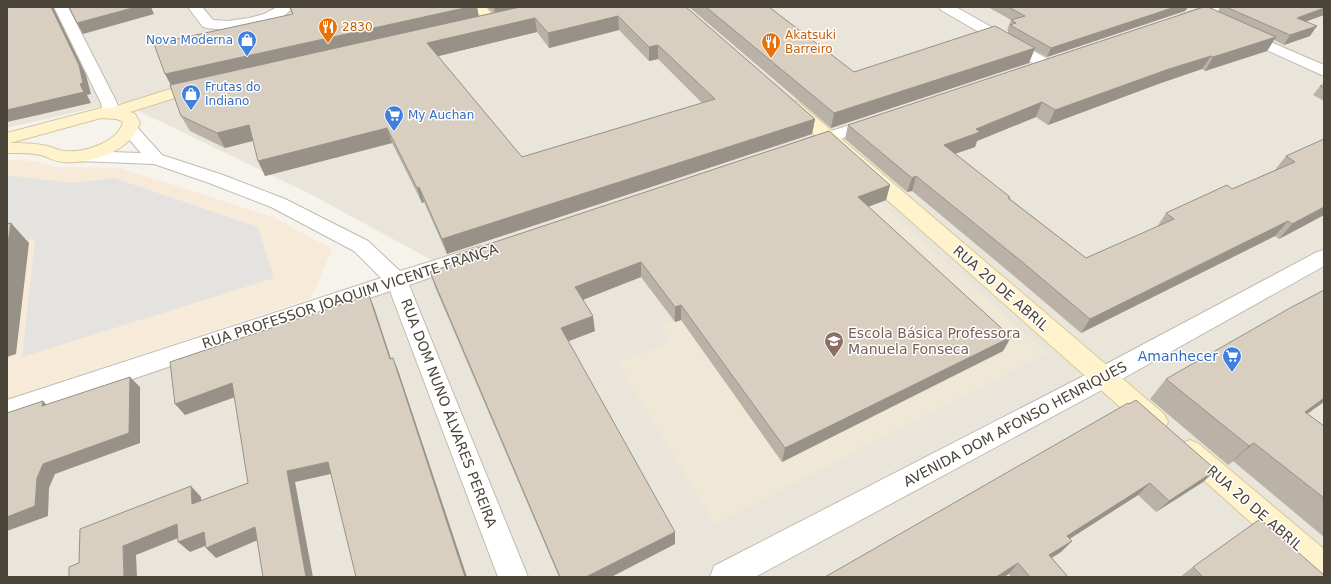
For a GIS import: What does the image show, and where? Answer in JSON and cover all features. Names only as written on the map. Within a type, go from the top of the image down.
[{"type":"street","points":[[61,7],[109,103],[112,113]]},
{"type":"street","points":[[194,7],[208,24],[221,26],[236,25],[271,16],[286,7]]},
{"type":"street","points":[[478,7],[491,22]]},
{"type":"street","points":[[946,7],[1054,62],[1024,72]]},
{"type":"street","points":[[1170,23],[1192,10],[1219,15]]},
{"type":"street","points":[[1234,30],[1324,71]]},
{"type":"street","points":[[7,138],[88,116],[112,113],[139,103],[174,93],[205,89],[162,105],[131,127],[125,137],[115,144],[91,154],[78,156],[57,156],[50,152],[7,148]]},
{"type":"street","name":"RUA 20 DE ABRIL","points":[[781,96],[1324,568]]},
{"type":"street","points":[[112,113],[129,118],[131,127]]},
{"type":"street","points":[[791,150],[889,118]]},
{"type":"street","points":[[50,152],[47,146],[48,140],[59,129],[76,120]]},
{"type":"street","name":"RUA DOM NUNO ÁLVARES PEREIRA","points":[[131,127],[156,159]]},
{"type":"street","name":"RUA DOM NUNO ÁLVARES PEREIRA","points":[[78,156],[156,159],[216,179],[278,203],[306,216],[361,246],[397,281],[513,577]]},
{"type":"street","name":"RUA PROFESSOR JOAQUIM VICENTE FRANÇA","points":[[7,411],[498,247]]},
{"type":"street","name":"AVENIDA DOM AFONSO HENRIQUES","points":[[725,577],[1104,377],[1324,257]]},
{"type":"shaded area","points":[[7,7],[1324,7],[1324,577],[7,577],[7,418],[450,270],[310,194],[120,102],[7,128]]},
{"type":"shaded area","points":[[7,160],[35,161],[56,167],[120,168],[273,217],[332,249],[311,298],[7,399]]},
{"type":"shaded area","points":[[7,175],[73,183],[114,178],[258,227],[274,278],[22,357],[35,239],[7,246]]},
{"type":"shaded area","name":"Escola Básica Professora Manuela Fonseca","points":[[879,202],[1047,353],[715,524],[618,363],[671,341],[662,327],[675,322],[776,240]]},
{"type":"building","points":[[7,7],[51,7],[79,65],[83,83],[80,84],[84,92],[7,110]]},
{"type":"building","points":[[69,7],[136,7],[77,23]]},
{"type":"building","points":[[290,7],[469,7],[165,74],[154,44],[293,14]]},
{"type":"building","points":[[520,7],[686,7],[815,119],[442,239],[419,187],[417,188],[387,128],[258,161],[249,125],[217,133],[181,116],[170,85]],"holes":[[[618,16],[649,47],[658,45],[715,99],[522,157],[427,43],[535,18],[548,33]]]},
{"type":"building","points":[[706,7],[769,7],[854,72],[995,26],[1035,48],[834,113]]},
{"type":"building","points":[[1008,7],[1175,7],[1051,48],[1010,25],[1016,23],[1011,20],[1025,16]]},
{"type":"building","points":[[1204,7],[1208,7],[1276,37],[1169,69],[1055,110],[1042,102],[976,129],[980,132],[944,145],[1010,197],[1008,198],[1086,258],[1174,219],[1166,213],[1227,185],[1232,189],[1295,162],[1286,156],[1324,139],[1324,207],[1292,224],[1288,221],[1090,319],[916,176],[912,178],[848,125]]},
{"type":"building","points":[[1226,7],[1324,8],[1297,18],[1317,26],[1290,35]]},
{"type":"building","points":[[829,131],[890,185],[858,197],[1011,337],[785,448],[681,305],[675,307],[641,262],[575,287],[593,316],[561,328],[675,532],[586,577],[560,577],[430,272],[453,264],[450,257]]},
{"type":"building","points":[[11,223],[7,249],[7,224]]},
{"type":"building","points":[[1324,290],[1324,398],[1305,412],[1324,426],[1324,498],[1254,443],[1249,446],[1166,379]]},
{"type":"building","points":[[369,295],[390,359],[393,358],[465,577],[356,577],[328,462],[287,471],[306,577],[263,577],[255,527],[206,548],[204,532],[178,542],[177,524],[123,546],[124,577],[69,577],[69,567],[79,563],[80,529],[191,486],[192,504],[248,483],[232,383],[175,404],[170,362]]},
{"type":"building","points":[[130,377],[129,433],[43,464],[37,478],[35,506],[7,517],[7,413],[43,401],[42,406]]},
{"type":"building","points":[[1136,400],[1216,470],[1169,501],[1150,483],[1067,536],[1072,541],[1049,555],[1068,577],[1030,577],[1018,563],[996,577],[825,577],[1128,403],[1129,404]]},
{"type":"building","points":[[1260,519],[1324,575],[1324,577],[1203,577],[1193,567]]},
{"type":"place","name":"2830","points":[[328,44]]},
{"type":"place","name":"Nova Moderna","points":[[247,57]]},
{"type":"place","name":"Akatsuki Barreiro","points":[[771,59]]},
{"type":"place","name":"Frutas do Indiano","points":[[191,111]]},
{"type":"place","name":"My Auchan","points":[[394,132]]},
{"type":"place","name":"Escola Básica Professora Manuela Fonseca","points":[[834,358]]},
{"type":"place","name":"Amanhecer","points":[[1232,373]]}]
